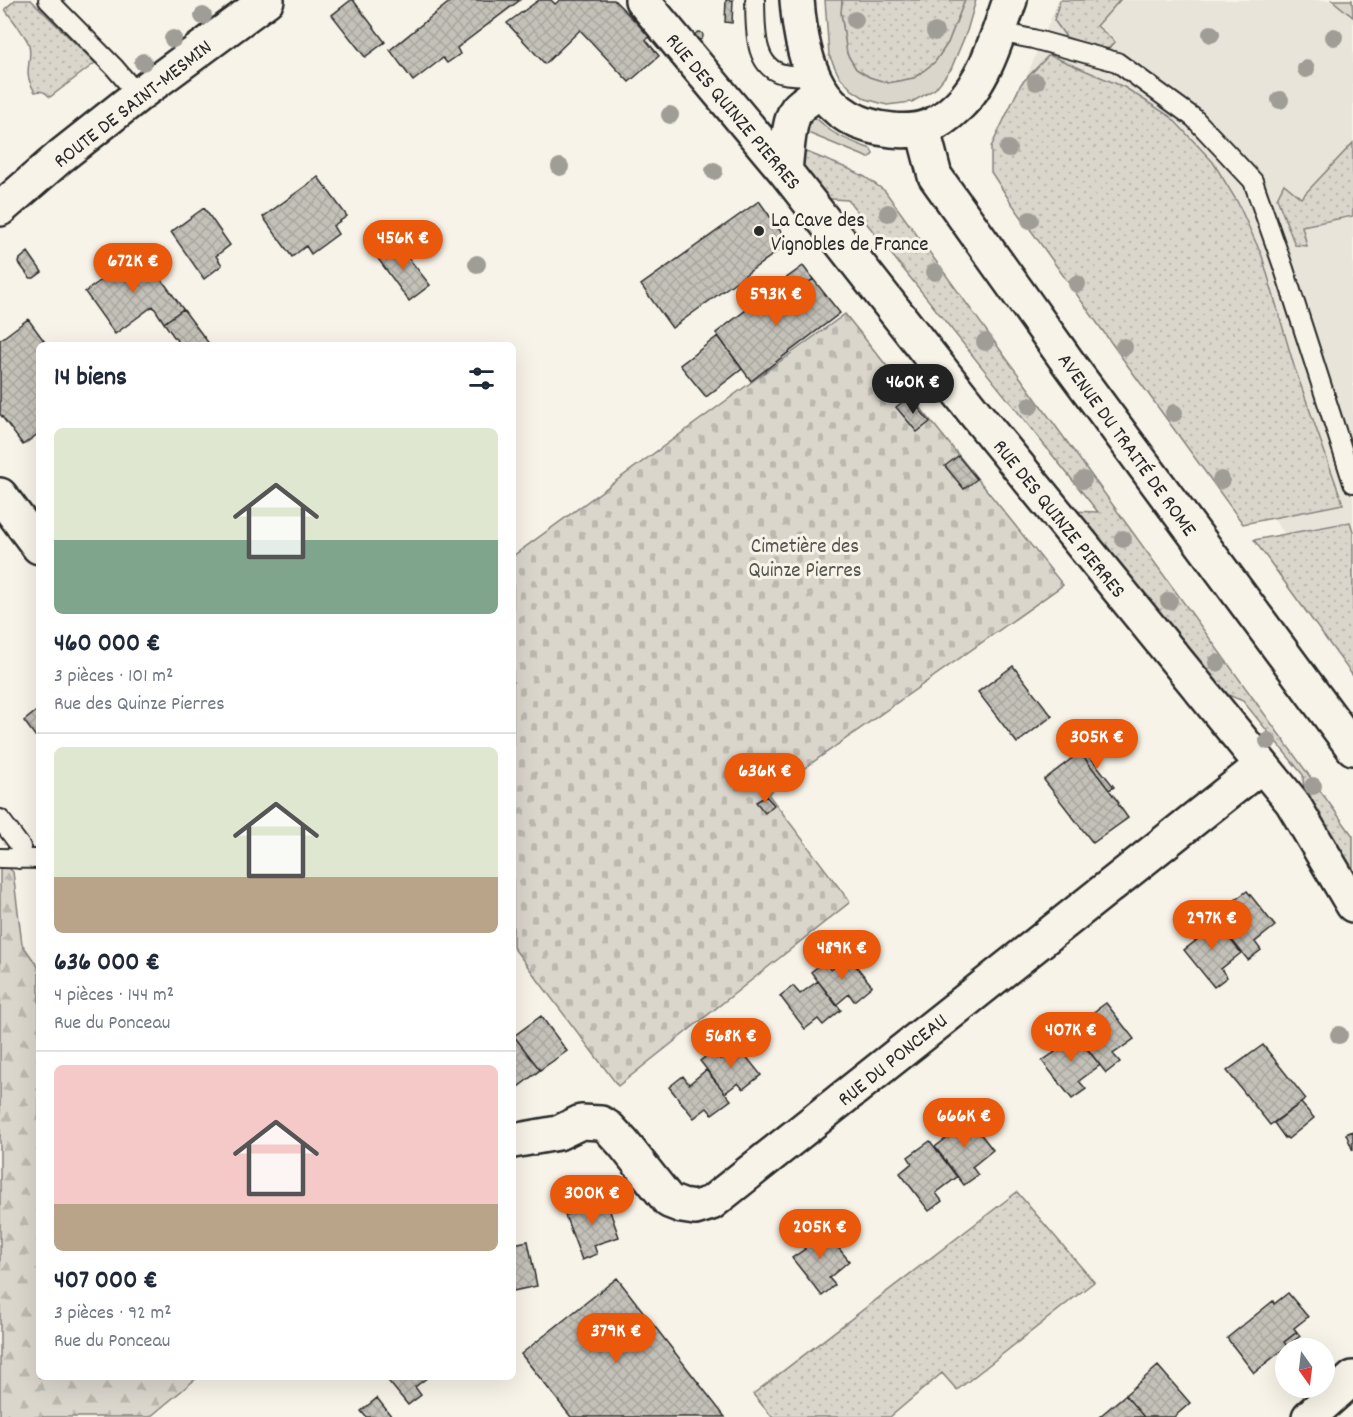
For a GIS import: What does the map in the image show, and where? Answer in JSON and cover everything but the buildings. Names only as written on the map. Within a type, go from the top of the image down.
[{"type":"street","name":"ROUTE DE SAINT-MESMIN","points":[[0,209],[61,156],[138,95],[267,0]]},
{"type":"street","name":"RUE DES QUINZE PIERRES","points":[[642,0],[785,171],[974,412],[1292,802],[1353,905]]},
{"type":"street","points":[[797,0],[799,30],[817,83],[841,113],[875,129],[903,132],[923,130],[940,121],[959,105],[980,79],[1010,0]]},
{"type":"street","points":[[785,171],[794,116],[817,83]]},
{"type":"street","name":"AVENUE DU TRAITÉ DE ROME","points":[[923,130],[935,176],[968,224],[1353,748]]},
{"type":"street","points":[[0,495],[33,527]]},
{"type":"street","name":"RUE DU PONCEAU","points":[[516,1140],[558,1133],[581,1122],[601,1123],[623,1143],[669,1201],[695,1208],[711,1203],[1261,766]]},
{"type":"street","points":[[1309,1417],[1353,1378]]},
{"type":"lane","points":[[48,0],[114,67],[138,95]]},
{"type":"lane","points":[[755,0],[756,40],[761,55],[769,67],[782,74],[817,83]]},
{"type":"lane","points":[[998,32],[1117,62],[1194,118],[1253,181],[1353,483]]},
{"type":"lane","points":[[0,819],[21,847],[20,859]]},
{"type":"lane","points":[[0,858],[36,859]]},
{"type":"shaded area","points":[[1058,0],[1353,0],[1353,624],[995,152]]},
{"type":"green space","points":[[15,0],[31,0],[95,63],[50,97],[40,91],[35,92],[31,84],[28,73],[30,52],[28,42],[5,9]]},
{"type":"green space","points":[[825,0],[842,0],[841,13],[847,54],[856,69],[869,77],[888,83],[914,78],[935,62],[948,43],[965,0],[976,0],[967,31],[951,69],[935,89],[912,102],[887,105],[866,99],[852,90],[839,76],[829,55]]},
{"type":"green space","points":[[842,0],[965,0],[948,43],[935,62],[914,78],[888,83],[869,77],[856,69],[847,54],[841,13]]},
{"type":"green space","points":[[1060,0],[1120,0],[1097,26],[1115,42],[1109,48],[1102,50],[1066,37],[1054,20]]},
{"type":"green space","points":[[1332,0],[1352,0],[1353,17]]},
{"type":"green space","points":[[1049,55],[1124,87],[1171,117],[1213,162],[1238,203],[1262,256],[1294,366],[1343,504],[1243,524],[991,172],[991,147],[1021,84]]},
{"type":"green space","points":[[812,116],[836,134],[871,149],[873,154],[869,158],[803,131],[805,123]]},
{"type":"green space","points":[[1353,143],[1353,216],[1302,226],[1307,246],[1295,245],[1277,198],[1284,184],[1301,198]]},
{"type":"green space","points":[[799,149],[849,169],[885,191],[1353,836],[1353,885],[1304,800],[1303,775],[1243,701],[1214,689],[1070,511],[1098,512],[848,200],[817,198],[803,178]]},
{"type":"green space","name":"Cimetière des Quinze Pierres","points":[[845,314],[1063,585],[768,794],[850,902],[618,1086],[516,951],[516,554]]},
{"type":"green space","points":[[1350,522],[1353,531],[1353,676],[1254,540]]},
{"type":"green space","points":[[0,859],[13,872],[22,944],[36,964],[36,1380],[194,1380],[150,1417],[0,1417]]},
{"type":"green space","points":[[1017,1192],[1094,1282],[957,1390],[942,1373],[890,1417],[772,1417],[753,1394]]},
{"type":"place","name":"La Cave des Vignobles de France","points":[[759,231]]}]
